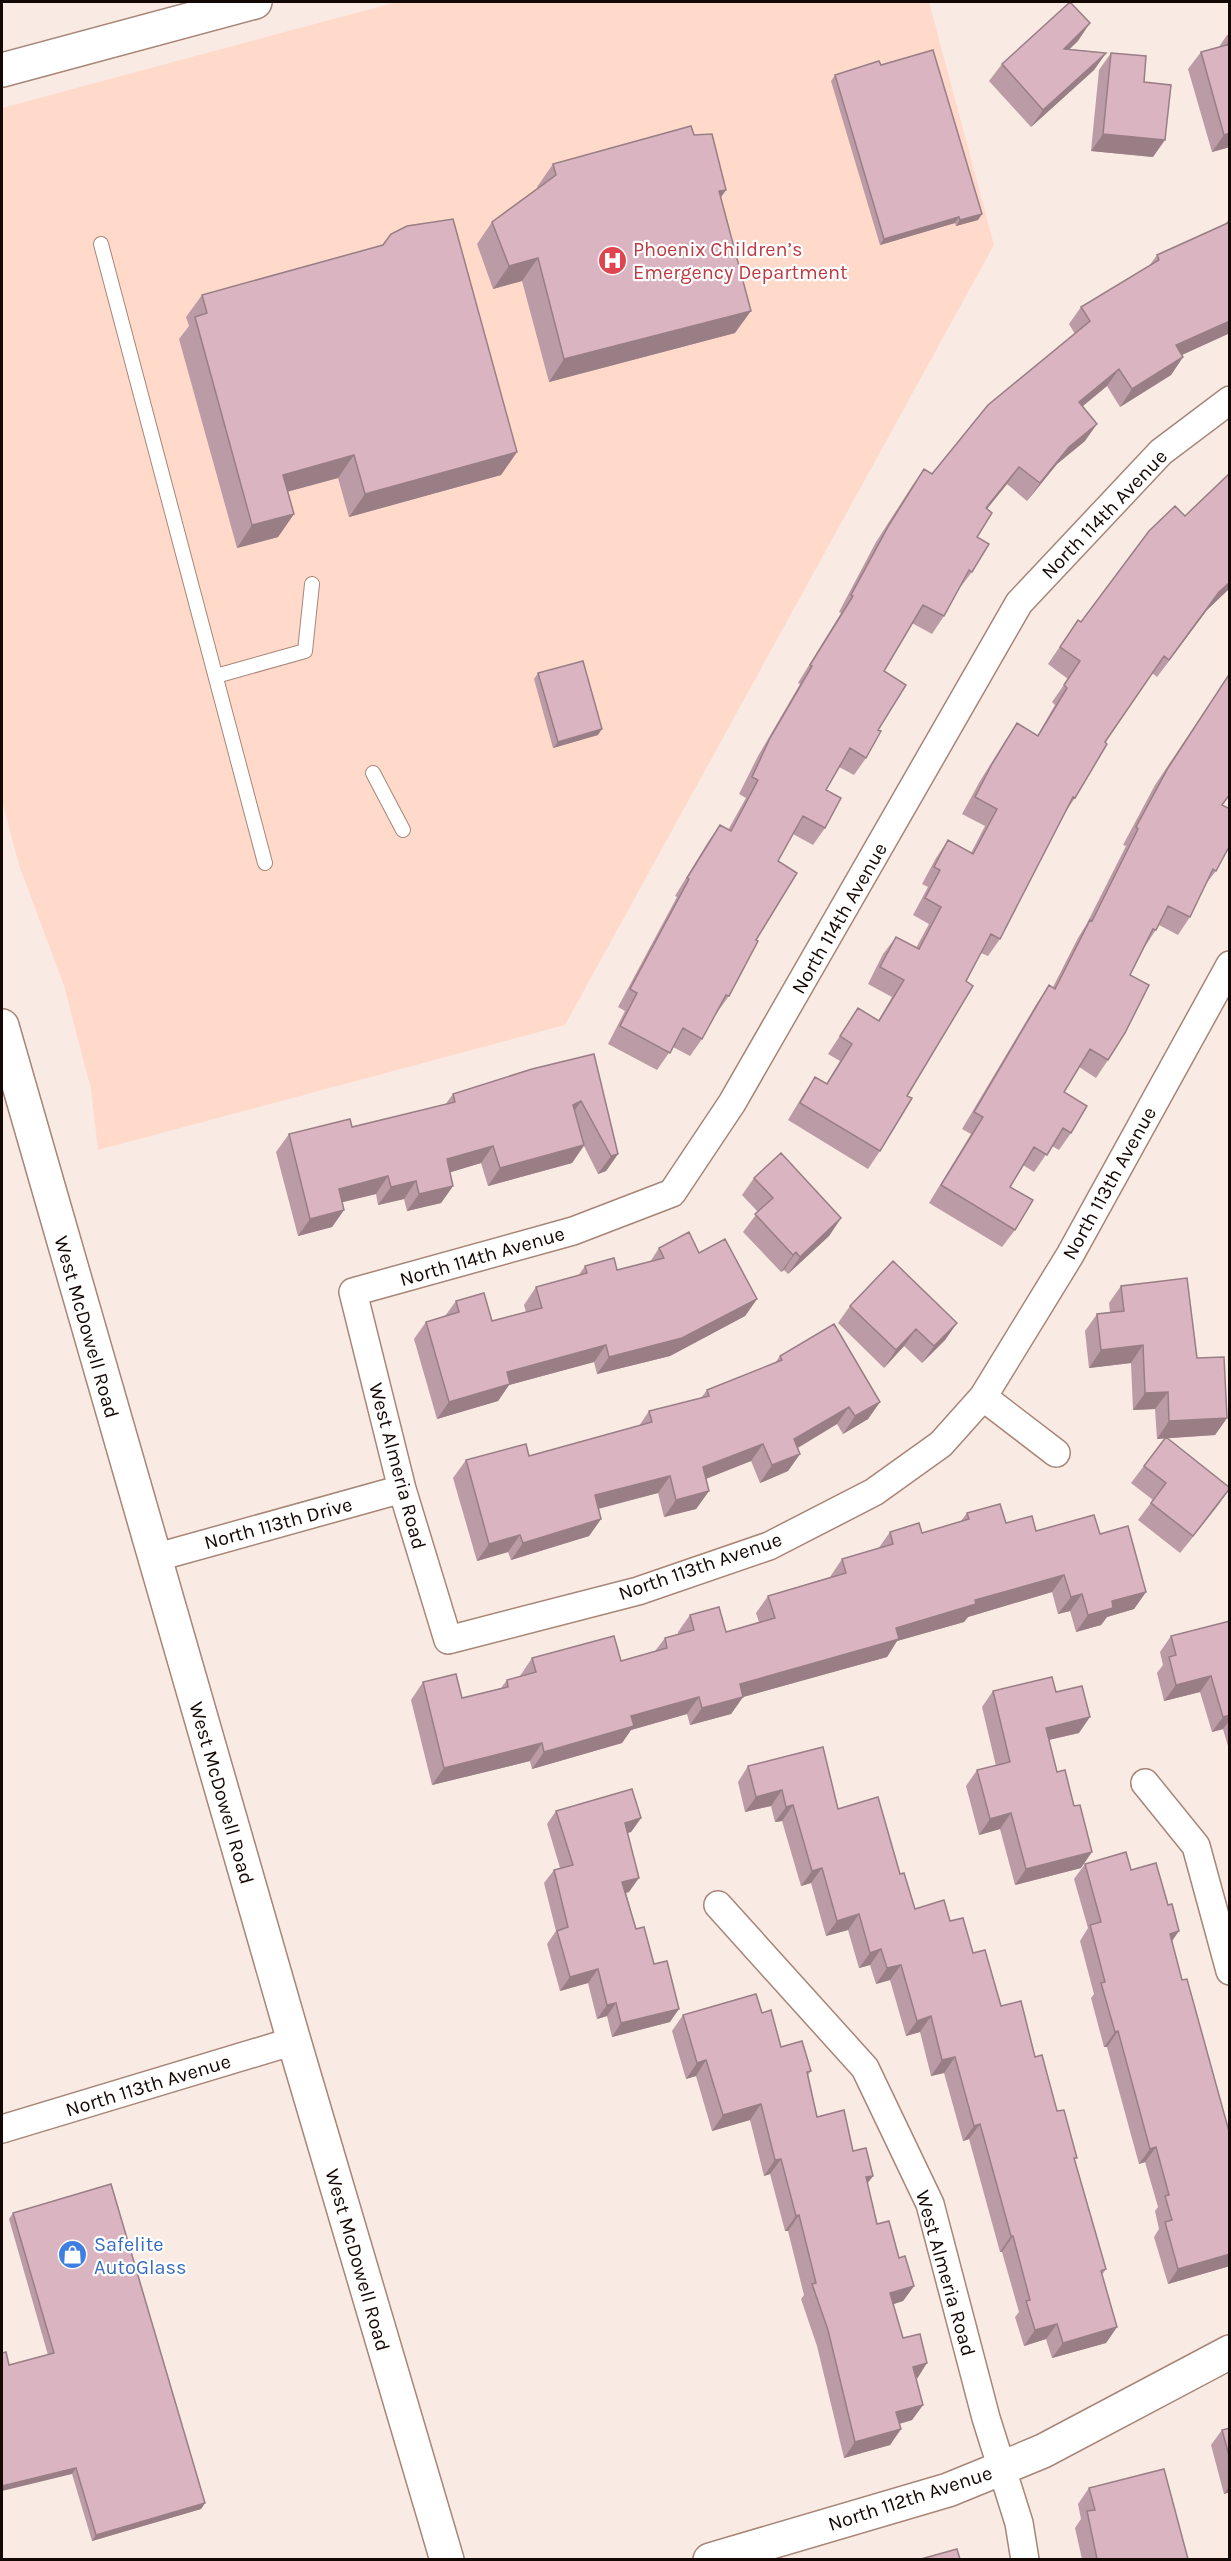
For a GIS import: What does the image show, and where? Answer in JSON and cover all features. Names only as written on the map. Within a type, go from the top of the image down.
[{"type":"main road","points":[[2,70],[255,2]]},
{"type":"main road","name":"West McDowell Road","points":[[2,1026],[294,2041],[447,2559]]},
{"type":"main road","name":"North 112th Avenue","points":[[711,2559],[948,2490],[1043,2451],[1230,2352]]},
{"type":"street","name":"North 114th Avenue","points":[[353,1292],[573,1231],[672,1193],[732,1103],[1019,603],[1161,452],[1230,400]]},
{"type":"street","name":"North 113th Avenue","points":[[448,1640],[638,1591],[769,1546],[874,1492],[941,1444],[983,1397],[1070,1255],[1230,965]]},
{"type":"street","name":"West Almeria Road","points":[[353,1292],[402,1489],[448,1640]]},
{"type":"street","points":[[983,1397],[1056,1453]]},
{"type":"street","name":"North 113th Drive","points":[[154,1558],[402,1489]]},
{"type":"street","points":[[1146,1783],[1196,1846],[1230,1971]]},
{"type":"street","name":"West Almeria Road","points":[[718,1905],[865,2068],[930,2204],[986,2418],[1019,2523],[1025,2559]]},
{"type":"street","name":"North 113th Avenue","points":[[2,2129],[294,2041]]},
{"type":"lane","points":[[101,244],[265,862]]},
{"type":"lane","points":[[216,676],[305,651],[312,584]]},
{"type":"lane","points":[[373,773],[403,830]]},
{"type":"shaded area","points":[[397,2],[929,2],[994,245],[565,1025],[98,1150],[91,1089],[64,986],[19,865],[2,801],[2,108]]},
{"type":"building","points":[[1070,2],[1090,23],[1064,49],[1106,53],[1043,110],[1002,64]]},
{"type":"building","points":[[1230,44],[1230,133],[1224,135],[1201,52]]},
{"type":"building","points":[[933,50],[982,214],[960,220],[959,217],[884,239],[835,75],[879,61],[881,65]]},
{"type":"building","points":[[1111,53],[1146,56],[1144,82],[1171,85],[1165,140],[1103,134]]},
{"type":"building","points":[[691,126],[694,135],[712,134],[726,190],[719,191],[751,311],[564,359],[538,258],[509,266],[492,222],[556,175],[553,164]]},
{"type":"building","points":[[453,219],[517,452],[365,494],[354,455],[283,475],[294,514],[252,525],[195,317],[207,313],[202,295],[383,245],[391,234],[407,226]]},
{"type":"building","points":[[1230,222],[1230,321],[1176,345],[1183,357],[1132,389],[1119,369],[1079,402],[1097,424],[1069,447],[1040,483],[1019,467],[986,508],[992,513],[977,537],[989,544],[972,572],[969,570],[944,616],[923,605],[884,671],[906,685],[878,730],[881,731],[866,758],[850,748],[826,790],[841,798],[825,828],[803,816],[778,861],[797,873],[756,940],[758,941],[729,996],[726,995],[702,1039],[683,1028],[670,1053],[620,1026],[637,993],[630,989],[689,879],[687,878],[720,825],[731,831],[758,780],[752,777],[770,738],[812,666],[810,665],[853,596],[851,595],[889,525],[924,469],[932,474],[988,405],[1090,321],[1081,307],[1159,260],[1157,255]]},
{"type":"building","points":[[1230,473],[1230,582],[1219,592],[1169,660],[1164,656],[1105,742],[1107,744],[1075,798],[1073,797],[1000,939],[991,934],[966,981],[973,986],[907,1096],[912,1098],[880,1151],[800,1103],[815,1077],[827,1084],[852,1044],[840,1036],[858,1008],[879,1021],[904,980],[880,967],[896,937],[919,949],[941,907],[925,898],[940,870],[934,867],[948,840],[973,854],[997,809],[975,797],[1017,723],[1038,736],[1067,688],[1064,685],[1080,661],[1060,647],[1078,620],[1081,622],[1149,531],[1175,506],[1185,516]]},
{"type":"building","points":[[583,661],[602,729],[558,742],[538,673]]},
{"type":"building","points":[[1230,673],[1230,794],[1222,805],[1230,809],[1230,845],[1216,871],[1213,869],[1190,917],[1168,906],[1156,930],[1153,929],[1130,975],[1149,985],[1125,1033],[1108,1060],[1090,1049],[1064,1092],[1087,1106],[1071,1133],[1063,1128],[1047,1155],[1034,1147],[1010,1187],[1033,1200],[1015,1230],[941,1185],[983,1117],[974,1112],[1049,985],[1055,989],[1090,920],[1092,921],[1138,829],[1136,827],[1168,768]]},
{"type":"building","points":[[594,1054],[618,1154],[611,1156],[581,1101],[573,1105],[584,1145],[500,1168],[493,1146],[447,1159],[453,1186],[419,1194],[416,1181],[391,1187],[388,1176],[339,1189],[344,1210],[310,1219],[289,1134],[350,1119],[352,1127],[455,1102],[453,1094],[532,1069]]},
{"type":"building","points":[[781,1153],[841,1218],[800,1257],[796,1252],[793,1255],[755,1214],[773,1198],[754,1178]]},
{"type":"building","points":[[689,1232],[699,1253],[725,1239],[757,1299],[682,1338],[609,1357],[606,1345],[507,1372],[510,1384],[449,1402],[426,1322],[459,1312],[456,1301],[484,1293],[492,1321],[542,1308],[536,1287],[587,1273],[585,1266],[614,1258],[617,1270],[664,1258],[659,1248]]},
{"type":"building","points":[[893,1261],[957,1323],[934,1346],[916,1329],[896,1350],[850,1306]]},
{"type":"building","points":[[1187,1278],[1197,1358],[1224,1357],[1227,1418],[1169,1421],[1168,1392],[1145,1393],[1143,1345],[1101,1350],[1097,1314],[1124,1311],[1121,1286]]},
{"type":"building","points":[[834,1324],[880,1402],[855,1416],[849,1407],[794,1439],[800,1454],[772,1465],[763,1444],[703,1467],[709,1491],[676,1500],[670,1476],[595,1495],[601,1519],[523,1543],[520,1535],[489,1544],[466,1460],[526,1444],[529,1456],[652,1422],[649,1411],[709,1396],[707,1390],[782,1360],[780,1356]]},
{"type":"building","points":[[1166,1437],[1230,1488],[1193,1536],[1151,1503],[1166,1483],[1144,1466]]},
{"type":"building","points":[[1000,1504],[1006,1523],[1032,1516],[1036,1531],[1094,1515],[1100,1534],[1128,1526],[1146,1592],[1112,1601],[1113,1608],[1088,1615],[1082,1594],[1071,1597],[1064,1575],[975,1600],[976,1604],[896,1628],[899,1639],[740,1684],[743,1697],[702,1708],[699,1697],[631,1716],[634,1726],[544,1752],[542,1743],[444,1768],[423,1682],[456,1674],[462,1698],[508,1687],[507,1680],[536,1672],[532,1658],[614,1636],[621,1661],[667,1648],[665,1638],[694,1630],[690,1615],[719,1607],[726,1632],[775,1618],[768,1596],[846,1573],[842,1559],[893,1544],[890,1532],[919,1523],[922,1533],[969,1519],[967,1513]]},
{"type":"building","points":[[1230,1621],[1230,1715],[1223,1717],[1211,1676],[1176,1685],[1169,1657],[1176,1655],[1171,1636]]},
{"type":"building","points":[[1052,1677],[1056,1692],[1082,1686],[1090,1717],[1046,1728],[1057,1772],[1065,1770],[1074,1806],[1080,1805],[1092,1852],[1026,1869],[1011,1813],[990,1819],[977,1770],[1010,1762],[993,1691]]},
{"type":"building","points":[[823,1747],[838,1809],[878,1797],[900,1874],[904,1873],[915,1909],[944,1900],[950,1921],[963,1918],[973,1953],[985,1950],[1001,2006],[1021,2001],[1035,2057],[1042,2055],[1057,2111],[1064,2110],[1077,2158],[1074,2158],[1106,2269],[1101,2271],[1117,2327],[1063,2343],[1057,2324],[1035,2330],[1026,2301],[1030,2300],[1013,2236],[1011,2236],[980,2124],[974,2126],[955,2057],[942,2060],[931,2016],[917,2021],[901,1965],[887,1968],[881,1949],[870,1953],[859,1914],[837,1921],[822,1868],[812,1871],[793,1805],[786,1807],[782,1790],[756,1797],[748,1766]]},
{"type":"building","points":[[632,1789],[641,1818],[625,1823],[639,1878],[622,1882],[636,1929],[644,1927],[654,1964],[667,1961],[679,2009],[621,2023],[616,2003],[607,2005],[598,1969],[570,1977],[557,1931],[568,1927],[554,1870],[573,1865],[556,1811]]},
{"type":"building","points":[[1126,1852],[1131,1870],[1156,1863],[1168,1905],[1172,1904],[1179,1931],[1170,1934],[1182,1980],[1187,1979],[1230,2135],[1230,2254],[1178,2269],[1165,2222],[1172,2220],[1165,2196],[1169,2195],[1156,2147],[1150,2149],[1118,2031],[1115,2032],[1101,1983],[1105,1982],[1090,1925],[1101,1922],[1085,1864]]},
{"type":"building","points":[[756,1994],[762,2013],[771,2010],[781,2047],[802,2041],[811,2071],[807,2072],[817,2117],[844,2110],[853,2151],[866,2148],[873,2176],[866,2177],[877,2224],[889,2221],[899,2258],[905,2256],[914,2286],[890,2293],[903,2338],[920,2334],[927,2363],[913,2367],[923,2405],[896,2412],[901,2429],[855,2442],[828,2330],[812,2284],[816,2283],[799,2215],[796,2216],[781,2159],[775,2160],[761,2104],[723,2115],[706,2060],[697,2063],[683,2015]]},
{"type":"building","points":[[111,2184],[205,2503],[96,2535],[76,2468],[2,2486],[2,2353],[6,2352],[9,2365],[54,2353],[13,2213]]},
{"type":"building","points":[[1230,2428],[1230,2459],[1222,2430]]},
{"type":"building","points":[[1164,2469],[1188,2559],[1097,2559],[1087,2511],[1095,2510],[1089,2488]]},
{"type":"building","points":[[957,2549],[960,2559],[921,2559]]},
{"type":"place","name":"Phoenix Children’s Emergency Department","points":[[612,260]]},
{"type":"place","name":"Safelite AutoGlass","points":[[73,2255]]}]
